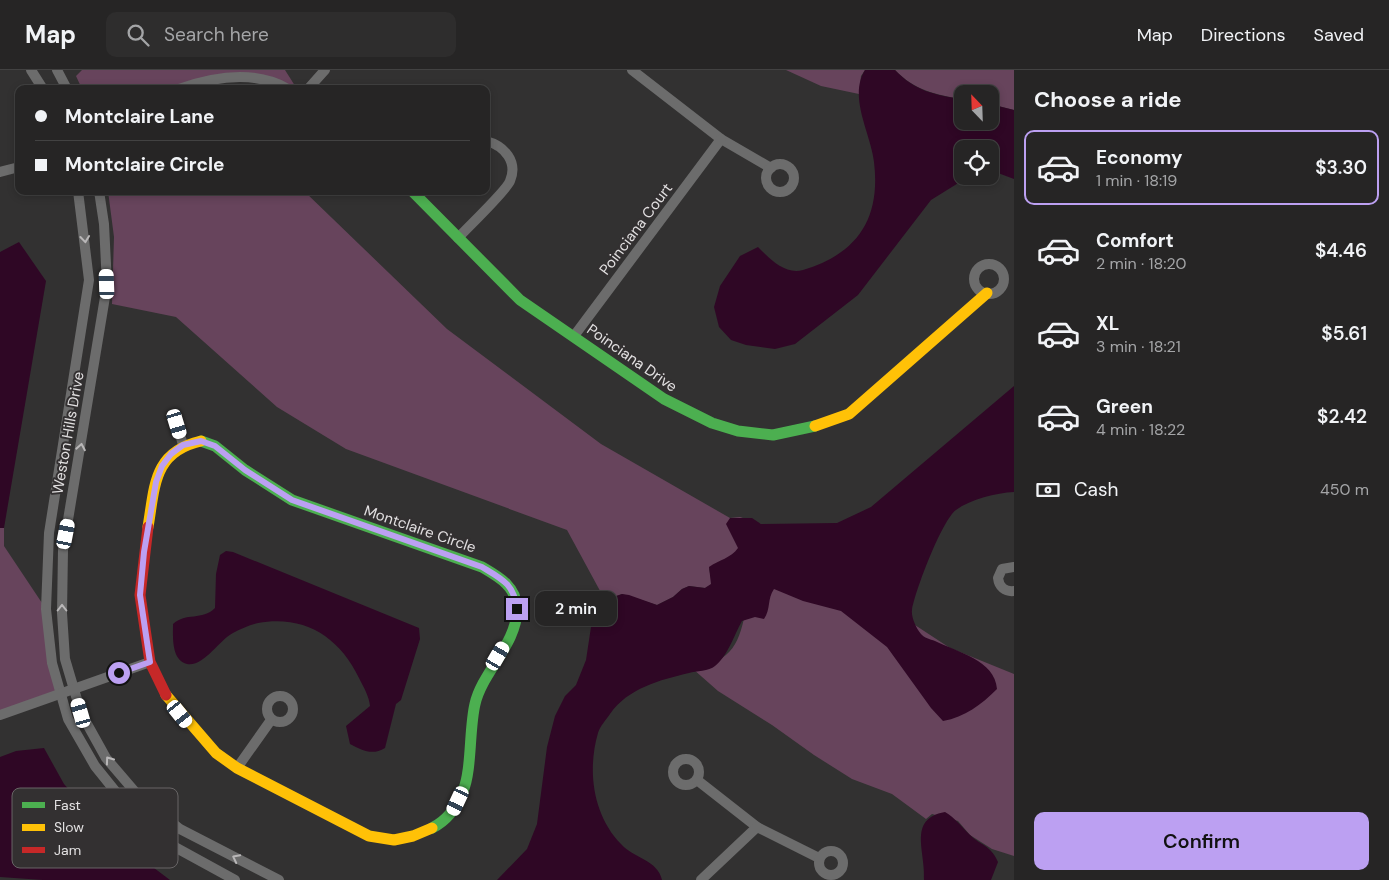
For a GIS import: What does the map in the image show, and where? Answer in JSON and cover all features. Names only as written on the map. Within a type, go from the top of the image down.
[{"type":"street","points":[[31,70],[40,85]]},
{"type":"street","points":[[58,70],[65,85]]},
{"type":"street","points":[[312,85],[325,70]]},
{"type":"street","points":[[632,70],[721,139],[771,168]]},
{"type":"street","points":[[190,85],[204,80],[242,76],[281,85]]},
{"type":"street","name":"Poinciana Court","points":[[574,336],[721,139]]},
{"type":"street","points":[[458,238],[510,183],[513,167],[507,152],[490,143]]},
{"type":"street","points":[[0,172],[15,168]]},
{"type":"street","name":"Weston Hills Drive","points":[[78,195],[89,280],[49,533],[46,609],[52,663],[68,719],[95,766],[113,788]]},
{"type":"street","name":"Weston Hills Drive","points":[[100,195],[104,224],[107,284],[63,550],[62,613],[65,659],[81,713],[106,758],[132,788]]},
{"type":"street","name":"Poinciana Drive","points":[[417,195],[458,238],[537,313],[574,336],[641,386],[684,411],[717,425],[766,435],[833,422],[849,414],[987,293]]},
{"type":"street","points":[[177,424],[183,445]]},
{"type":"street","name":"Montclaire Circle","points":[[201,441],[215,446],[245,470],[292,500],[482,567],[504,580],[515,594],[517,609],[514,628],[475,703],[464,790],[453,812],[435,827],[414,836],[394,840],[368,836],[237,768],[216,753],[168,699],[150,662],[140,595],[144,552],[156,482],[162,466],[171,454],[183,445],[201,441]]},
{"type":"street","points":[[1014,566],[1002,569],[998,578],[1001,587],[1005,590],[1014,591]]},
{"type":"street","points":[[0,715],[150,662]]},
{"type":"street","points":[[237,768],[271,720]]},
{"type":"street","points":[[697,780],[757,827],[819,858]]},
{"type":"street","name":"Weston Hills Drive","points":[[178,827],[279,880]]},
{"type":"street","points":[[701,880],[757,827]]},
{"type":"street","name":"Weston Hills Drive","points":[[178,849],[236,880]]},
{"type":"shaded area","points":[[82,70],[285,70],[294,85],[274,85],[242,76],[198,85],[80,85],[76,76]]},
{"type":"shaded area","points":[[786,70],[865,70],[861,76],[859,94],[821,86]]},
{"type":"shaded area","points":[[865,70],[895,70],[910,83],[926,91],[954,98],[954,130],[999,130],[999,106],[1014,110],[1014,179],[999,173],[999,140],[954,140],[955,185],[931,200],[858,295],[795,344],[775,349],[746,345],[731,340],[719,327],[714,307],[720,286],[740,256],[758,247],[778,265],[790,270],[803,270],[822,263],[851,244],[869,217],[875,182],[874,162],[862,116],[859,92],[860,81]]},
{"type":"shaded area","points":[[895,70],[1014,70],[1014,110],[999,106],[999,85],[954,85],[954,98],[918,87]]},
{"type":"shaded area","points":[[109,195],[308,195],[447,329],[601,444],[730,518],[740,517],[761,524],[950,648],[1014,674],[1014,856],[992,849],[970,835],[958,821],[932,814],[926,819],[892,794],[852,779],[718,691],[693,669],[718,661],[732,648],[741,630],[747,605],[709,568],[712,584],[705,588],[689,586],[657,605],[622,594],[605,600],[567,530],[346,449],[277,407],[176,317],[112,304],[114,237]]},
{"type":"shaded area","points":[[19,242],[46,281],[4,528],[0,528],[0,252]]},
{"type":"shaded area","points":[[1014,386],[1014,492],[992,495],[976,500],[962,506],[950,516],[930,557],[912,610],[914,622],[922,635],[974,658],[990,671],[995,679],[997,689],[991,695],[966,713],[943,721],[931,708],[887,647],[841,611],[803,601],[774,589],[770,596],[768,612],[764,619],[755,617],[742,621],[720,662],[712,668],[656,682],[635,691],[617,705],[599,730],[593,762],[593,777],[595,792],[604,820],[621,844],[656,868],[662,880],[497,880],[527,849],[537,824],[547,747],[555,716],[565,696],[576,685],[586,660],[591,627],[596,611],[605,600],[622,594],[657,605],[689,586],[705,588],[711,584],[709,567],[728,557],[738,548],[726,524],[730,518],[752,518],[761,524],[837,523],[871,507]]},
{"type":"shaded area","points":[[0,528],[4,528],[4,546],[46,609],[61,693],[0,715]]},
{"type":"shaded area","points":[[226,551],[233,552],[419,628],[420,639],[401,700],[396,704],[385,748],[371,752],[350,744],[346,726],[370,706],[367,695],[351,664],[331,640],[319,632],[291,622],[258,623],[228,636],[205,657],[193,664],[182,662],[178,658],[174,647],[173,624],[183,618],[205,614],[215,608],[216,574],[220,555]]},
{"type":"shaded area","points":[[44,748],[68,788],[12,788],[12,868],[154,868],[170,880],[43,880],[0,877],[0,757],[16,751]]},
{"type":"shaded area","points":[[945,812],[995,856],[998,862],[991,880],[924,880],[922,829],[933,816]]},
{"type":"traffic: fast","points":[[416,195],[520,300],[664,399],[712,423],[738,431],[773,435],[815,426]]},
{"type":"traffic: fast","points":[[201,441],[215,446],[245,470],[292,500],[482,567],[506,583],[514,594],[517,608],[516,621],[512,633],[485,680],[475,704],[468,772],[463,791],[451,812],[443,821],[432,828]]},
{"type":"traffic: slow","points":[[815,426],[849,414],[987,293]]},
{"type":"traffic: slow","points":[[148,527],[155,485],[165,462],[173,453],[185,446],[201,441]]},
{"type":"traffic: slow","points":[[166,695],[216,753],[237,768],[369,836],[394,840],[413,836],[432,828]]},
{"type":"traffic: jam","points":[[148,527],[140,595],[150,662],[166,695]]},
{"type":"route","points":[[119,673],[150,662],[140,595],[144,552],[156,482],[162,466],[171,454],[183,445],[201,441],[215,446],[245,470],[292,500],[482,567],[504,580],[515,594],[517,609]]}]
